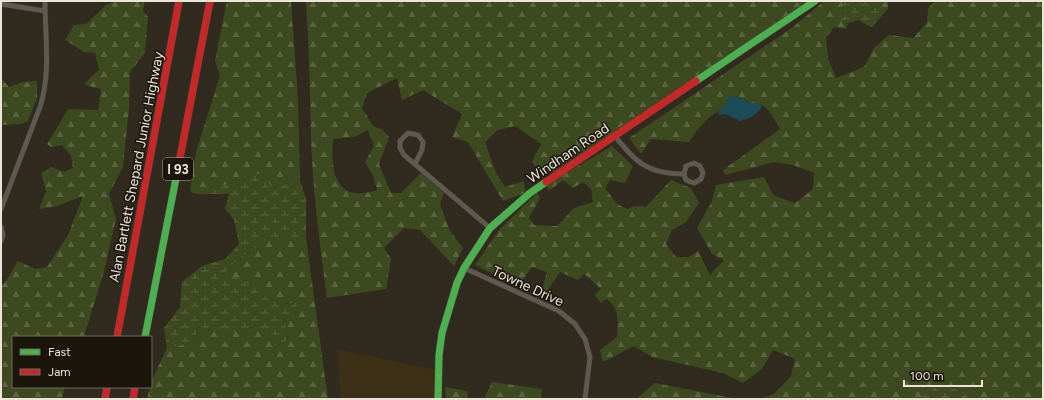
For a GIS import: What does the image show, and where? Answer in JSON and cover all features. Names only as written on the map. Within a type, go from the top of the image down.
[{"type":"main road","name":"Alan Bartlett Shepard Junior Highway","points":[[117,336],[179,1]]},
{"type":"main road","name":"I 93","points":[[145,336],[210,1]]},
{"type":"main road","name":"Windham Road","points":[[438,399],[439,355],[442,333],[451,298],[464,268],[490,228],[530,193],[815,1]]},
{"type":"main road","points":[[105,399],[107,388]]},
{"type":"main road","points":[[133,399],[135,388]]},
{"type":"street","points":[[1,209],[40,107],[44,92],[46,70],[45,1]]},
{"type":"street","points":[[1,4],[45,11]]},
{"type":"street","points":[[415,164],[422,150],[423,142],[418,135],[408,133],[402,138],[400,148],[415,164],[490,228]]},
{"type":"street","points":[[615,136],[629,155],[644,166],[667,174],[684,174]]},
{"type":"street","points":[[694,163],[700,166],[703,173],[701,179],[694,183],[688,181],[684,174],[686,166],[694,163]]},
{"type":"street","points":[[1,227],[3,235],[1,241]]},
{"type":"street","name":"Towne Drive","points":[[464,268],[559,311],[575,324],[585,339],[590,357],[585,399]]},
{"type":"shaded area","points":[[337,349],[437,370],[437,399],[341,399]]},
{"type":"green space","points":[[117,1],[145,1],[143,11],[148,17],[145,53],[130,72],[129,108],[123,167],[109,194],[116,219],[104,271],[84,336],[12,336],[12,388],[65,388],[62,399],[1,399],[1,284],[4,284],[18,261],[35,269],[47,267],[68,235],[83,196],[57,206],[39,209],[46,191],[41,173],[51,167],[64,172],[73,168],[71,156],[62,145],[51,147],[47,144],[68,109],[98,110],[101,89],[88,86],[85,83],[99,70],[95,53],[84,52],[65,40],[74,25],[86,24],[106,5]]},
{"type":"green space","points":[[227,1],[291,1],[298,100],[300,180],[272,188],[262,173],[224,185],[207,187],[211,194],[196,194],[190,191],[196,152],[220,76],[215,60]]},
{"type":"green space","points":[[306,1],[809,1],[553,172],[541,173],[532,161],[541,144],[515,126],[498,130],[485,142],[496,173],[505,187],[524,181],[525,193],[503,201],[468,142],[452,137],[462,114],[423,90],[402,100],[397,78],[367,93],[362,108],[373,126],[383,130],[389,137],[379,164],[391,193],[401,193],[421,173],[444,193],[440,204],[450,231],[463,248],[454,266],[420,230],[404,228],[384,248],[391,259],[386,289],[327,298],[313,181]],"holes":[[[368,130],[374,146],[365,162],[373,176],[377,190],[363,193],[352,193],[344,189],[338,182],[335,173],[332,151],[333,139],[354,137]]]},
{"type":"green space","points":[[824,1],[844,1],[844,24],[848,24],[846,29],[834,27],[826,38],[828,59],[836,78],[864,67],[874,48],[889,35],[913,38],[927,23],[928,9],[934,1],[1043,1],[1043,399],[973,399],[966,396],[954,386],[924,394],[920,399],[760,399],[774,394],[791,376],[795,359],[773,350],[762,369],[743,383],[723,373],[652,357],[634,346],[603,362],[600,350],[617,337],[618,326],[616,311],[611,302],[606,299],[601,303],[595,295],[601,289],[584,274],[578,280],[560,272],[544,296],[541,293],[547,272],[532,267],[522,281],[508,281],[475,265],[499,230],[537,193],[540,198],[529,218],[534,225],[557,226],[574,208],[593,202],[591,189],[583,182],[573,188],[563,180],[549,191],[546,185],[612,146],[633,166],[625,183],[610,180],[605,188],[617,204],[627,209],[635,206],[646,207],[671,180],[691,188],[699,203],[686,222],[672,230],[666,244],[676,257],[689,257],[698,251],[710,275],[724,260],[712,254],[697,228],[712,201],[716,185],[764,177],[773,195],[795,203],[813,189],[814,173],[793,165],[774,162],[725,175],[723,170],[780,129],[772,115],[765,107],[757,104],[751,104],[744,99],[732,96],[723,108],[718,110],[705,121],[689,142],[651,139],[641,154],[629,138],[793,27]]},
{"type":"green space","points":[[844,1],[876,1],[880,18],[872,27],[859,20],[844,24],[840,19],[840,16]]},
{"type":"green space","points":[[876,1],[888,1],[888,9],[880,18],[878,5]]},
{"type":"green space","points":[[1,78],[9,87],[23,82],[37,81],[37,98],[28,121],[20,124],[1,125]]},
{"type":"green space","points":[[262,173],[272,188],[300,180],[306,199],[306,238],[269,238],[226,269],[226,277],[239,277],[268,298],[281,304],[298,303],[297,312],[284,319],[288,340],[275,346],[253,327],[225,335],[206,328],[197,327],[196,342],[167,348],[164,328],[180,307],[182,282],[202,266],[225,259],[239,244],[234,220],[225,209],[229,194],[211,194],[206,187],[224,185]]},
{"type":"green space","points":[[269,238],[306,238],[328,399],[147,399],[150,388],[152,388],[152,380],[167,348],[196,342],[197,327],[206,328],[225,335],[253,327],[275,346],[288,340],[284,319],[297,312],[298,303],[281,304],[268,298],[239,277],[226,277],[226,269]]},
{"type":"green space","points":[[492,382],[542,389],[541,399],[484,399]]},
{"type":"green space","points":[[655,383],[727,397],[737,399],[636,399]]},
{"type":"green space","points":[[941,384],[955,388],[973,399],[920,399],[924,394]]},
{"type":"green space","points":[[445,387],[467,391],[468,399],[446,399]]},
{"type":"water","points":[[732,96],[744,99],[751,104],[762,104],[761,108],[754,116],[740,121],[726,114],[719,115],[718,110],[723,108],[727,98]]},
{"type":"traffic: fast","points":[[696,81],[815,1]]},
{"type":"traffic: fast","points":[[145,336],[178,168]]},
{"type":"traffic: fast","points":[[438,399],[439,355],[442,333],[457,283],[464,268],[490,228],[530,193],[546,182]]},
{"type":"traffic: jam","points":[[117,336],[179,1]]},
{"type":"traffic: jam","points":[[178,168],[210,1]]},
{"type":"traffic: jam","points":[[546,182],[696,81]]},
{"type":"traffic: jam","points":[[105,399],[107,388]]},
{"type":"traffic: jam","points":[[133,399],[135,388]]}]
